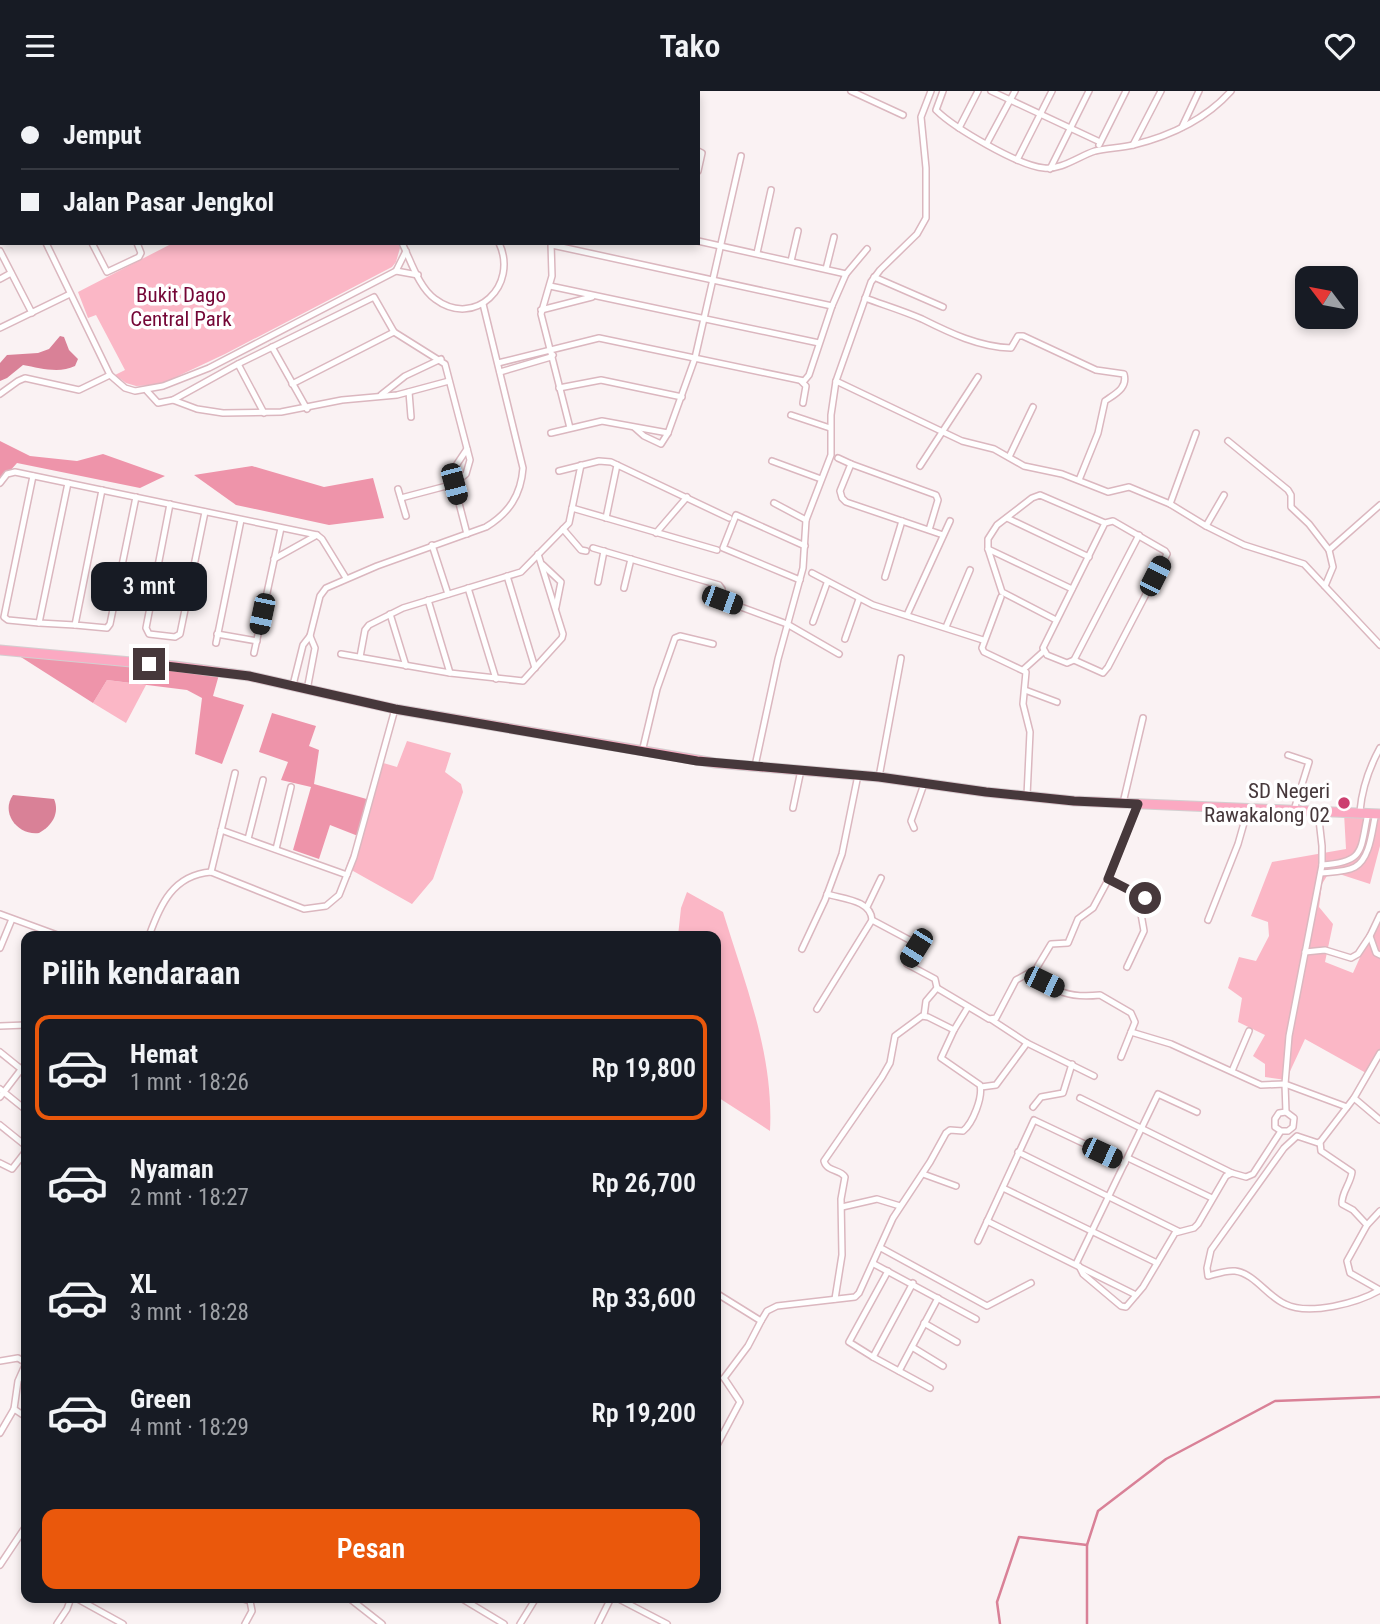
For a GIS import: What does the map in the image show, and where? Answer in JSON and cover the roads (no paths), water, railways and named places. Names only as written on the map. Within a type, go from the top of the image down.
[{"type":"main road","points":[[0,650],[176,666],[249,676],[395,709],[715,763],[879,777],[1027,796],[1123,804],[1371,813]]},
{"type":"street","points":[[851,91],[903,115]]},
{"type":"street","points":[[755,766],[765,712],[800,580],[806,520],[831,455],[830,428],[836,380],[864,298],[874,277],[917,234],[926,218],[926,168],[921,117],[931,91]]},
{"type":"street","points":[[943,91],[936,110],[959,128],[1017,160],[1050,169],[1096,151],[1133,145],[1180,130],[1218,104],[1231,91]]},
{"type":"street","points":[[959,128],[978,91]]},
{"type":"street","points":[[991,91],[1100,142]]},
{"type":"street","points":[[987,143],[1015,91]]},
{"type":"street","points":[[1017,160],[1052,91]]},
{"type":"street","points":[[1050,169],[1090,91]]},
{"type":"street","points":[[1096,151],[1126,91]]},
{"type":"street","points":[[1133,145],[1161,91]]},
{"type":"street","points":[[1180,130],[1199,91]]},
{"type":"street","points":[[635,428],[661,444],[668,433],[695,358],[741,156]]},
{"type":"street","points":[[757,253],[772,190]]},
{"type":"street","points":[[791,261],[798,230]]},
{"type":"street","points":[[826,268],[834,237]]},
{"type":"street","points":[[700,241],[846,274]]},
{"type":"street","points":[[47,245],[110,375],[125,388],[147,391],[209,368],[396,271],[406,251]]},
{"type":"street","points":[[93,245],[107,272],[139,257],[141,253],[138,245]]},
{"type":"street","points":[[403,245],[427,292],[443,304],[466,309],[482,304],[495,292],[503,275],[504,255],[500,245]]},
{"type":"street","points":[[551,245],[553,264],[550,286],[541,310],[570,428]]},
{"type":"street","points":[[555,245],[832,306]]},
{"type":"street","points":[[498,363],[599,338],[801,381],[809,375],[832,306],[846,274],[867,249]]},
{"type":"street","points":[[0,251],[32,313]]},
{"type":"street","points":[[396,271],[418,275]]},
{"type":"street","points":[[0,279],[11,273]]},
{"type":"street","points":[[874,277],[943,307]]},
{"type":"street","points":[[550,286],[820,343]]},
{"type":"street","points":[[0,328],[70,294]]},
{"type":"street","points":[[147,391],[158,403],[173,400],[372,296],[394,332],[441,359],[445,364],[467,449],[469,466],[466,474],[453,484],[401,498]]},
{"type":"street","points":[[541,310],[596,296]]},
{"type":"street","points":[[864,298],[979,343],[1011,348],[1018,336],[1023,336],[1096,370],[1124,374],[1122,387],[1105,401],[1098,433],[1079,480]]},
{"type":"street","points":[[293,686],[304,642],[310,636],[322,592],[346,578],[486,527],[501,518],[521,486],[523,468],[482,304]]},
{"type":"street","points":[[292,384],[394,332]]},
{"type":"street","points":[[272,347],[307,409]]},
{"type":"street","points":[[500,372],[551,357],[557,349]]},
{"type":"street","points":[[380,396],[405,376],[441,359]]},
{"type":"street","points":[[238,364],[264,413]]},
{"type":"street","points":[[0,394],[25,378],[79,390],[110,375]]},
{"type":"street","points":[[919,466],[978,377]]},
{"type":"street","points":[[559,388],[601,380],[682,397]]},
{"type":"street","points":[[836,380],[942,432],[962,441],[994,449],[1024,466],[1079,480],[1111,493],[1129,487],[1170,505],[1253,549],[1304,564],[1380,645]]},
{"type":"street","points":[[173,400],[197,409],[223,413],[264,413],[307,409],[342,400],[409,392],[449,381]]},
{"type":"street","points":[[801,381],[806,386],[803,403]]},
{"type":"street","points":[[409,392],[411,417]]},
{"type":"street","points":[[1009,457],[1033,407]]},
{"type":"street","points":[[791,415],[830,428]]},
{"type":"street","points":[[551,433],[602,421],[668,433]]},
{"type":"street","points":[[1170,505],[1196,433]]},
{"type":"street","points":[[1228,441],[1289,490],[1291,507],[1309,523],[1329,550],[1333,567],[1325,586]]},
{"type":"street","points":[[467,449],[449,476],[467,534]]},
{"type":"street","points":[[838,458],[936,495],[938,500],[929,530]]},
{"type":"street","points":[[559,471],[599,461],[617,465],[729,519]]},
{"type":"street","points":[[772,461],[821,479]]},
{"type":"street","points":[[851,464],[841,491],[846,502],[943,535]]},
{"type":"street","points":[[360,657],[365,629],[369,625],[428,600],[521,572],[569,523],[581,465]]},
{"type":"street","points":[[606,518],[617,465]]},
{"type":"street","points":[[0,483],[10,472],[317,535],[346,578]]},
{"type":"street","points":[[33,476],[4,617],[8,620],[109,627],[136,497]]},
{"type":"street","points":[[39,623],[68,483]]},
{"type":"street","points":[[398,489],[406,516]]},
{"type":"street","points":[[75,625],[102,490]]},
{"type":"street","points":[[1056,620],[1002,592],[988,549],[988,539],[998,525],[1031,498],[1040,495],[1105,523],[1113,521],[1167,554],[1103,673],[1074,660]]},
{"type":"street","points":[[1206,526],[1224,495]]},
{"type":"street","points":[[656,533],[687,497]]},
{"type":"street","points":[[774,503],[806,520]]},
{"type":"street","points":[[170,505],[146,628],[149,634],[175,637],[180,634],[205,512]]},
{"type":"street","points":[[1329,550],[1380,505]]},
{"type":"street","points":[[572,508],[717,550]]},
{"type":"street","points":[[800,580],[723,548],[736,515],[805,546]]},
{"type":"street","points":[[1007,518],[1089,557]]},
{"type":"street","points":[[216,643],[242,520]]},
{"type":"street","points":[[885,577],[902,521]]},
{"type":"street","points":[[906,615],[950,521]]},
{"type":"street","points":[[1024,669],[1044,651],[1044,645],[1105,523]]},
{"type":"street","points":[[254,653],[281,528]]},
{"type":"street","points":[[563,529],[581,550],[586,551]]},
{"type":"street","points":[[274,559],[317,535]]},
{"type":"street","points":[[1044,651],[1067,663],[1074,660],[1139,535]]},
{"type":"street","points":[[432,545],[448,594]]},
{"type":"street","points":[[593,548],[719,585],[722,589],[722,600],[787,624],[839,654]]},
{"type":"street","points":[[988,549],[1072,589]]},
{"type":"street","points":[[598,582],[604,551]]},
{"type":"street","points":[[341,654],[450,673],[523,681],[563,634],[538,554]]},
{"type":"street","points":[[624,588],[631,559]]},
{"type":"street","points":[[541,563],[561,582],[555,609]]},
{"type":"street","points":[[946,627],[970,570]]},
{"type":"street","points":[[812,573],[859,599],[983,640]]},
{"type":"street","points":[[507,576],[535,668]]},
{"type":"street","points":[[813,622],[827,583]]},
{"type":"street","points":[[468,588],[496,679]]},
{"type":"street","points":[[1001,597],[982,647],[984,652],[1024,669],[1027,675],[1023,703],[1030,732],[1027,796]]},
{"type":"street","points":[[845,639],[859,599]]},
{"type":"street","points":[[428,600],[450,673]]},
{"type":"street","points":[[390,614],[406,666]]},
{"type":"street","points":[[217,634],[257,641]]},
{"type":"street","points":[[307,690],[315,648],[310,636]]},
{"type":"street","points":[[642,752],[657,689],[675,638],[680,636],[713,644]]},
{"type":"street","points":[[879,777],[901,658]]},
{"type":"street","points":[[1025,690],[1057,702]]},
{"type":"street","points":[[151,931],[165,897],[177,884],[199,873],[211,872],[298,907],[312,909],[334,902],[340,895],[347,875],[395,709]]},
{"type":"street","points":[[1123,804],[1143,718]]},
{"type":"street","points":[[1321,873],[1348,869],[1359,863],[1368,847],[1371,813],[1362,796],[1371,764],[1380,748]]},
{"type":"street","points":[[1288,755],[1309,762],[1294,810]]},
{"type":"street","points":[[793,808],[801,770]]},
{"type":"street","points":[[211,872],[235,773]]},
{"type":"street","points":[[802,949],[842,854],[858,775]]},
{"type":"street","points":[[248,839],[263,780]]},
{"type":"street","points":[[914,828],[911,821],[924,783]]},
{"type":"street","points":[[276,849],[292,786]]},
{"type":"street","points":[[992,1020],[1016,980],[1036,969],[1051,944],[1068,943],[1078,919],[1093,908],[1108,879],[1138,804]]},
{"type":"street","points":[[1208,920],[1238,844],[1248,809]]},
{"type":"street","points":[[1286,1112],[1285,1084],[1289,1036],[1322,865],[1318,811]]},
{"type":"street","points":[[1322,865],[1346,862],[1355,857],[1371,813]]},
{"type":"street","points":[[221,830],[347,875]]},
{"type":"street","points":[[867,907],[881,879]]},
{"type":"street","points":[[1108,879],[1145,898],[1141,914],[1144,931],[1127,967]]},
{"type":"street","points":[[817,1009],[872,920],[872,913],[867,907],[827,894]]},
{"type":"street","points":[[0,914],[47,931]]},
{"type":"street","points":[[1305,952],[1325,950],[1351,958],[1358,954],[1380,915]]},
{"type":"street","points":[[0,949],[12,919]]},
{"type":"street","points":[[872,920],[916,943],[907,964],[935,979],[937,988],[1027,1042],[1094,1076]]},
{"type":"street","points":[[1358,954],[1378,954],[1370,936]]},
{"type":"street","points":[[1036,969],[1044,982],[1060,991],[1082,998],[1100,995],[1131,1013],[1135,1022],[1121,1057]]},
{"type":"street","points":[[835,1299],[842,1255],[845,1177],[828,1168],[824,1161],[887,1068],[894,1038],[924,1016],[926,1001],[937,988]]},
{"type":"street","points":[[968,1007],[941,1058],[981,1087]]},
{"type":"street","points":[[924,1016],[954,1030]]},
{"type":"street","points":[[0,1026],[21,1025]]},
{"type":"street","points":[[1232,1071],[1249,1031]]},
{"type":"street","points":[[1131,1033],[1158,1039],[1265,1086],[1285,1084],[1347,1107]]},
{"type":"street","points":[[981,1087],[996,1085],[1027,1042]]},
{"type":"street","points":[[0,1052],[21,1069]]},
{"type":"street","points":[[1367,1225],[1353,1210],[1342,1204],[1352,1172],[1321,1151],[1320,1142],[1354,1098],[1380,1053]]},
{"type":"street","points":[[1033,1107],[1041,1097],[1063,1093],[1072,1064]]},
{"type":"street","points":[[21,1074],[1,1093],[21,1107]]},
{"type":"street","points":[[721,1438],[740,1402],[724,1378],[748,1346],[767,1311],[777,1306],[855,1297],[859,1293],[900,1206],[923,1174],[946,1133],[950,1130],[963,1131],[968,1127],[981,1087]]},
{"type":"street","points":[[1077,1265],[1158,1094],[1197,1112]]},
{"type":"street","points":[[1080,1098],[1232,1173],[1246,1177],[1253,1174],[1281,1131]]},
{"type":"street","points":[[1354,1098],[1380,1120]]},
{"type":"street","points":[[1286,1112],[1294,1118],[1294,1124],[1288,1131],[1281,1131],[1275,1127],[1275,1119],[1279,1113],[1286,1112]]},
{"type":"street","points":[[978,1241],[1034,1120],[1212,1198]]},
{"type":"street","points":[[0,1125],[21,1144]]},
{"type":"street","points":[[1320,1142],[1297,1136],[1283,1148],[1211,1251],[1208,1276],[1237,1272],[1285,1304],[1309,1309],[1337,1305],[1380,1290]]},
{"type":"street","points":[[1018,1152],[1178,1231],[1194,1229],[1219,1185],[1232,1173]]},
{"type":"street","points":[[0,1163],[12,1170],[21,1156]]},
{"type":"street","points":[[923,1174],[956,1186]]},
{"type":"street","points":[[1003,1188],[1157,1263]]},
{"type":"street","points":[[842,1207],[877,1199],[900,1206]]},
{"type":"street","points":[[1380,1211],[1367,1225],[1347,1261],[1350,1273],[1380,1290]]},
{"type":"street","points":[[987,1221],[1136,1295]]},
{"type":"street","points":[[1077,1265],[1083,1274],[1121,1306],[1126,1307],[1178,1231]]},
{"type":"street","points":[[881,1248],[987,1306],[1031,1283]]},
{"type":"street","points":[[874,1264],[975,1319]]},
{"type":"street","points":[[888,1271],[848,1339],[851,1344],[930,1388]]},
{"type":"street","points":[[873,1357],[913,1283]]},
{"type":"street","points":[[721,1296],[761,1321]]},
{"type":"street","points":[[899,1371],[938,1298]]},
{"type":"street","points":[[924,1323],[957,1342]]},
{"type":"street","points":[[912,1347],[943,1366]]},
{"type":"street","points":[[0,1361],[21,1360]]},
{"type":"street","points":[[0,1433],[14,1409],[21,1376]]},
{"type":"street","points":[[14,1409],[21,1414]]},
{"type":"street","points":[[0,1565],[21,1534]]},
{"type":"street","points":[[57,1624],[70,1603]]},
{"type":"street","points":[[83,1603],[123,1624]]},
{"type":"street","points":[[245,1624],[252,1611],[250,1603]]},
{"type":"street","points":[[356,1603],[383,1624]]},
{"type":"street","points":[[470,1603],[504,1624]]},
{"type":"street","points":[[520,1624],[533,1603]]},
{"type":"street","points":[[598,1624],[608,1603]]},
{"type":"street","points":[[627,1603],[667,1624]]},
{"type":"waterway","points":[[1000,1624],[997,1602],[1019,1537],[1087,1545],[1098,1511],[1166,1459],[1275,1401],[1380,1397]]},
{"type":"waterway","points":[[1087,1545],[1087,1624]]},
{"type":"place","name":"SD Negeri Rawakalong 02","points":[[1344,803]]},
{"type":"park label","name":"Bukit Dago Central Park","points":[[181,307]]}]
